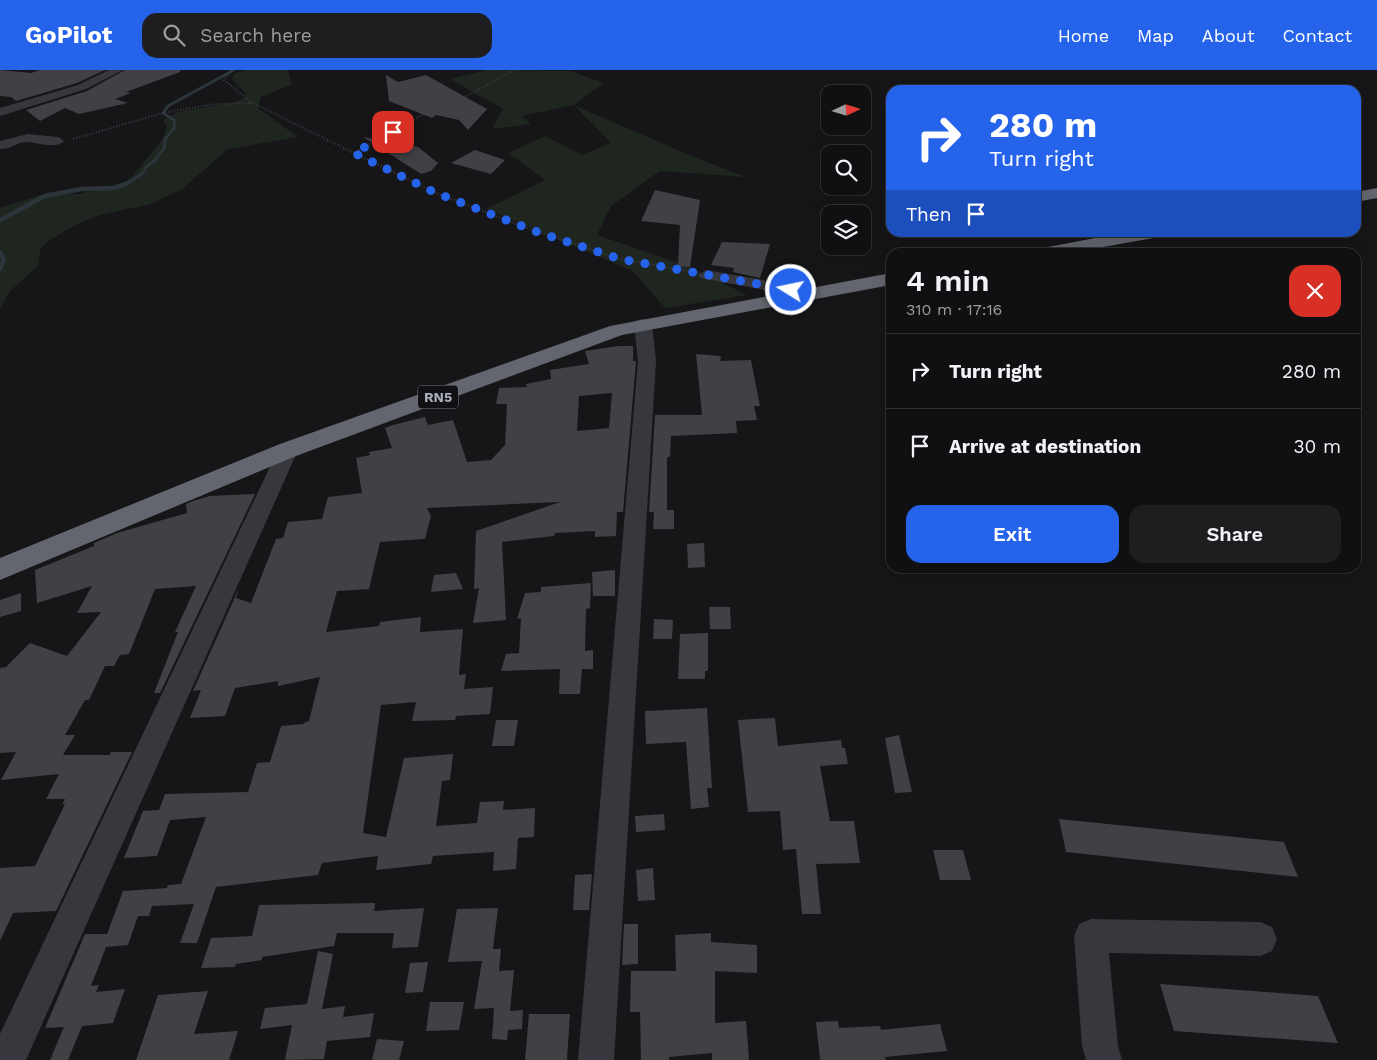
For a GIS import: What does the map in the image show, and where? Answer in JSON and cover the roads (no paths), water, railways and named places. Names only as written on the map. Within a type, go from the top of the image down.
[{"type":"highway","points":[[1361,196],[1377,193]]},
{"type":"highway","points":[[1070,248],[1131,237]]},
{"type":"highway","name":"RN5","points":[[0,569],[288,450],[617,330],[886,280]]},
{"type":"street","points":[[0,112],[82,86],[118,70]]},
{"type":"street","points":[[0,145],[4,146],[18,139],[26,138],[58,141]]},
{"type":"street","points":[[706,275],[808,293]]},
{"type":"street","points":[[596,1060],[647,361],[643,324]]},
{"type":"street","points":[[7,1060],[288,450]]},
{"type":"street","points":[[1104,1060],[1100,1046],[1091,936],[1260,939]]},
{"type":"waterway","points":[[128,183],[143,173],[146,167],[164,149],[165,139],[175,127],[174,120],[163,113],[168,106],[234,70]]},
{"type":"waterway","points":[[0,220],[45,196],[81,189],[114,188],[128,183]]},
{"type":"waterway","points":[[0,252],[4,259],[0,269]]}]
